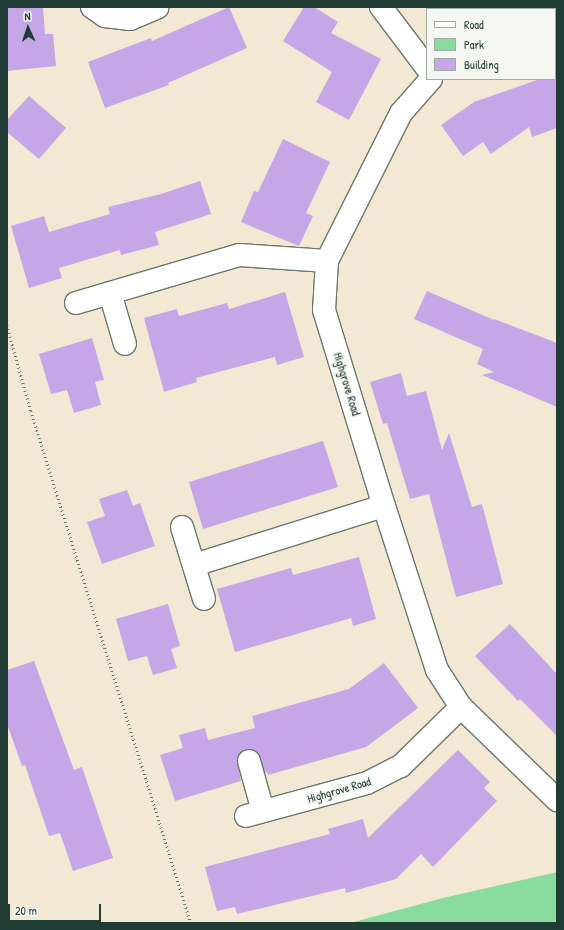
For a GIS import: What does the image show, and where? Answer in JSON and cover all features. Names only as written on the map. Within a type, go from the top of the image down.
[{"type":"street","points":[[92,7],[105,16],[130,19],[158,7]]},
{"type":"street","points":[[381,7],[426,67]]},
{"type":"street","name":"Highgrove Road","points":[[430,80],[401,113],[327,261],[324,310],[384,506],[438,670],[461,707],[557,800]]},
{"type":"street","points":[[76,303],[239,255],[327,261]]},
{"type":"street","points":[[110,293],[125,344]]},
{"type":"street","points":[[194,565],[384,506]]},
{"type":"street","points":[[182,527],[204,599]]},
{"type":"street","name":"Highgrove Road","points":[[249,761],[254,813],[367,783],[401,766],[461,707]]},
{"type":"path","points":[[7,325],[31,411],[191,923]]},
{"type":"green space","points":[[557,872],[557,923],[350,923],[443,898]]},
{"type":"building","points":[[7,7],[43,7],[45,34],[53,34],[56,66],[7,71]]},
{"type":"building","points":[[229,7],[247,48],[168,83],[169,85],[105,108],[88,62],[151,38],[152,41]]},
{"type":"building","points":[[304,7],[314,7],[338,22],[331,33],[381,59],[349,120],[316,102],[332,72],[283,41]]},
{"type":"building","points":[[556,74],[557,128],[532,137],[529,127],[491,154],[483,142],[463,156],[441,125],[474,102],[537,80],[556,80]]},
{"type":"building","points":[[29,96],[66,128],[39,159],[7,132],[7,120]]},
{"type":"building","points":[[283,139],[330,162],[306,213],[313,216],[299,246],[241,222],[254,191],[258,192]]},
{"type":"building","points":[[200,181],[211,214],[155,232],[159,245],[121,255],[120,250],[59,268],[62,278],[29,288],[11,226],[44,216],[49,232],[110,214],[108,207],[161,194]]},
{"type":"building","points":[[427,291],[494,320],[557,343],[557,407],[482,375],[494,372],[477,364],[483,349],[414,319]]},
{"type":"building","points":[[285,292],[304,357],[277,365],[275,357],[196,378],[197,382],[164,392],[144,318],[177,309],[179,316],[227,303],[229,309]]},
{"type":"building","points":[[92,338],[104,380],[95,382],[101,405],[74,413],[67,390],[51,394],[39,354]]},
{"type":"building","points":[[401,373],[407,396],[426,391],[442,450],[449,433],[472,507],[482,504],[503,584],[456,597],[429,494],[410,499],[387,423],[383,424],[370,382]]},
{"type":"building","points":[[323,441],[338,487],[203,529],[189,482]]},
{"type":"building","points":[[127,490],[133,506],[140,503],[155,546],[102,564],[87,522],[105,516],[99,499]]},
{"type":"building","points":[[359,557],[376,619],[353,626],[351,618],[235,652],[217,589],[291,568],[293,575]]},
{"type":"building","points":[[168,604],[180,646],[171,649],[177,668],[153,675],[147,656],[128,661],[116,619]]},
{"type":"building","points":[[510,624],[557,674],[557,736],[520,699],[518,701],[475,656]]},
{"type":"building","points":[[34,661],[74,770],[82,767],[113,858],[73,871],[60,833],[49,836],[25,765],[22,766],[7,724],[7,670]]},
{"type":"building","points":[[384,663],[418,708],[366,747],[268,775],[267,772],[265,773],[258,752],[252,749],[245,749],[237,758],[241,781],[175,801],[160,755],[183,748],[179,735],[205,728],[208,740],[255,728],[252,716],[349,689]]},
{"type":"building","points":[[458,750],[490,782],[484,788],[497,801],[433,867],[421,854],[396,879],[346,893],[345,888],[237,914],[235,907],[217,911],[205,867],[330,834],[328,829],[363,819],[368,838]]}]
